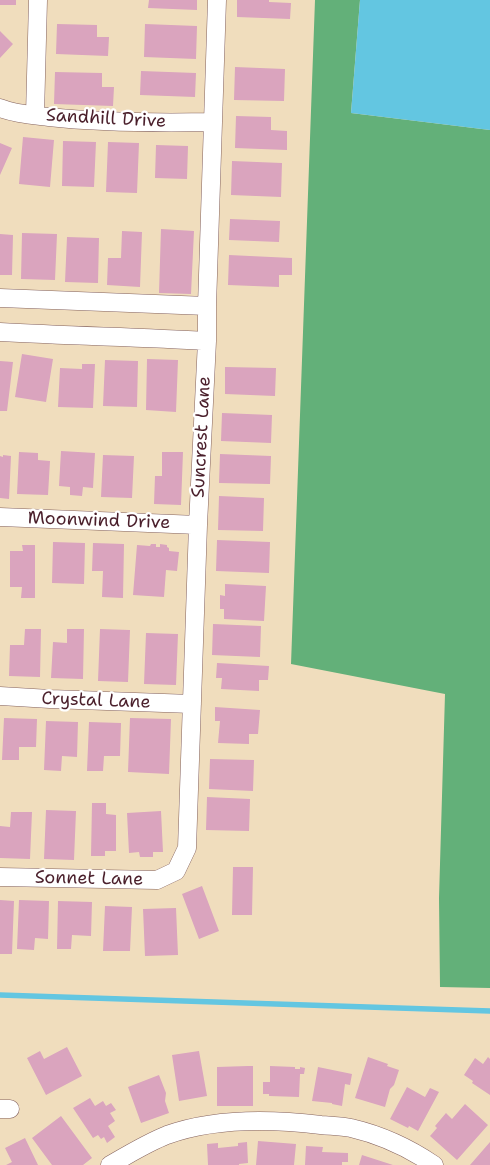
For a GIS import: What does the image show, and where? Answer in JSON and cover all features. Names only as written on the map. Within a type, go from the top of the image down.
[{"type":"street","points":[[35,115],[38,0]]},
{"type":"street","name":"Suncrest Lane","points":[[176,871],[187,848],[198,525],[207,341],[217,0]]},
{"type":"street","name":"Sandhill Drive","points":[[0,108],[10,112],[73,120],[150,124],[212,122]]},
{"type":"street","points":[[0,298],[207,306]]},
{"type":"street","points":[[0,332],[207,341]]},
{"type":"street","name":"Moonwind Drive","points":[[0,517],[198,525]]},
{"type":"street","name":"Crystal Lane","points":[[0,696],[192,704]]},
{"type":"street","name":"Sonnet Lane","points":[[0,877],[157,880],[176,871]]},
{"type":"street","points":[[110,1165],[139,1147],[168,1135],[194,1128],[233,1122],[260,1121],[350,1128],[400,1144],[434,1165]]},
{"type":"green space","points":[[315,0],[360,0],[351,113],[490,130],[490,988],[440,987],[439,898],[445,694],[291,664]]},
{"type":"water","points":[[360,0],[490,0],[490,130],[351,113]]},
{"type":"building","points":[[0,0],[16,0],[16,5],[0,5]]},
{"type":"building","points":[[149,0],[197,0],[197,10],[148,8]]},
{"type":"building","points":[[237,0],[269,0],[269,2],[291,3],[290,19],[237,17]]},
{"type":"building","points":[[57,24],[97,25],[97,37],[109,37],[108,56],[56,54]]},
{"type":"building","points":[[145,24],[197,26],[196,59],[144,57]]},
{"type":"building","points":[[0,31],[13,44],[0,58]]},
{"type":"building","points":[[235,67],[285,69],[284,101],[234,100]]},
{"type":"building","points":[[141,71],[196,73],[195,97],[140,95]]},
{"type":"building","points":[[55,72],[102,73],[102,87],[114,87],[113,106],[54,104]]},
{"type":"building","points":[[236,116],[271,117],[271,130],[287,131],[287,150],[235,148]]},
{"type":"building","points":[[23,137],[54,140],[50,187],[19,184]]},
{"type":"building","points":[[63,141],[96,142],[94,187],[62,186]]},
{"type":"building","points":[[108,142],[139,143],[137,193],[106,192]]},
{"type":"building","points":[[0,143],[12,148],[0,175]]},
{"type":"building","points":[[156,145],[188,146],[187,179],[155,178]]},
{"type":"building","points":[[232,161],[282,163],[281,197],[231,195]]},
{"type":"building","points":[[230,219],[280,221],[279,242],[229,240]]},
{"type":"building","points":[[161,229],[194,231],[191,294],[159,293]]},
{"type":"building","points":[[122,231],[142,232],[140,287],[107,285],[108,258],[121,258]]},
{"type":"building","points":[[22,233],[57,234],[55,280],[21,279]]},
{"type":"building","points":[[0,234],[13,235],[12,275],[0,275]]},
{"type":"building","points":[[67,237],[99,238],[98,283],[65,282]]},
{"type":"building","points":[[229,255],[292,258],[292,275],[279,275],[279,287],[228,285]]},
{"type":"building","points":[[22,354],[53,359],[46,402],[15,397]]},
{"type":"building","points":[[147,359],[178,360],[176,412],[146,410]]},
{"type":"building","points":[[105,360],[138,361],[137,407],[103,406]]},
{"type":"building","points":[[0,361],[13,362],[7,411],[0,411]]},
{"type":"building","points":[[82,364],[95,364],[93,408],[58,407],[60,368],[82,369]]},
{"type":"building","points":[[225,367],[276,368],[275,396],[225,394]]},
{"type":"building","points":[[222,413],[272,415],[271,443],[221,441]]},
{"type":"building","points":[[61,451],[95,453],[93,488],[83,487],[82,496],[70,495],[70,487],[59,486]]},
{"type":"building","points":[[19,452],[38,453],[38,460],[50,461],[48,495],[17,494]]},
{"type":"building","points":[[162,452],[183,452],[181,505],[154,504],[155,476],[162,476]]},
{"type":"building","points":[[220,454],[271,456],[270,484],[219,483]]},
{"type":"building","points":[[3,455],[11,456],[9,499],[0,498],[0,456],[3,457]]},
{"type":"building","points":[[103,455],[134,456],[132,498],[101,497]]},
{"type":"building","points":[[219,496],[264,498],[263,531],[218,530]]},
{"type":"building","points":[[217,540],[270,542],[269,573],[216,571]]},
{"type":"building","points":[[53,542],[85,543],[84,584],[52,583]]},
{"type":"building","points":[[93,543],[124,544],[123,598],[102,597],[103,571],[92,571]]},
{"type":"building","points":[[151,544],[156,544],[156,547],[160,547],[160,544],[167,545],[169,551],[179,552],[177,571],[166,570],[164,597],[133,595],[137,545],[150,546]]},
{"type":"building","points":[[22,545],[35,545],[35,598],[21,598],[22,587],[10,587],[10,551],[23,551]]},
{"type":"building","points":[[225,584],[266,586],[264,621],[224,619],[224,609],[220,609],[220,595],[225,596]]},
{"type":"building","points":[[213,624],[261,626],[260,657],[212,655]]},
{"type":"building","points":[[25,629],[41,629],[40,677],[9,676],[10,645],[24,645]]},
{"type":"building","points":[[67,629],[84,629],[83,679],[51,678],[53,642],[67,643]]},
{"type":"building","points":[[100,629],[130,630],[128,682],[98,681]]},
{"type":"building","points":[[146,633],[178,634],[176,685],[144,684]]},
{"type":"building","points":[[217,663],[269,666],[268,680],[259,680],[259,691],[221,689],[222,678],[216,678]]},
{"type":"building","points":[[215,707],[260,710],[258,734],[249,734],[249,744],[218,743],[220,721],[215,721]]},
{"type":"building","points":[[4,718],[37,719],[36,747],[19,747],[19,760],[2,760]]},
{"type":"building","points":[[130,718],[171,719],[169,774],[128,772]]},
{"type":"building","points":[[46,721],[78,722],[77,757],[62,756],[61,771],[44,770]]},
{"type":"building","points":[[89,722],[121,723],[120,756],[104,756],[103,771],[87,771]]},
{"type":"building","points":[[210,759],[254,760],[253,791],[209,789]]},
{"type":"building","points":[[207,797],[250,799],[249,831],[206,830]]},
{"type":"building","points":[[92,803],[106,803],[106,814],[116,815],[116,851],[105,851],[105,856],[91,856]]},
{"type":"building","points":[[46,810],[76,811],[74,860],[44,859]]},
{"type":"building","points":[[161,811],[163,852],[153,852],[153,857],[140,857],[139,852],[129,853],[127,813]]},
{"type":"building","points":[[11,812],[32,812],[30,859],[0,858],[0,826],[10,827]]},
{"type":"building","points":[[233,867],[253,867],[252,915],[232,915]]},
{"type":"building","points":[[202,886],[219,931],[199,939],[182,894]]},
{"type":"building","points":[[0,900],[14,901],[12,954],[0,954]]},
{"type":"building","points":[[19,900],[49,901],[48,939],[35,938],[34,950],[17,949]]},
{"type":"building","points":[[58,901],[92,902],[91,936],[72,935],[71,949],[57,949]]},
{"type":"building","points":[[105,906],[132,907],[130,951],[103,951]]},
{"type":"building","points":[[176,908],[178,955],[145,956],[143,909]]},
{"type":"building","points":[[67,1047],[82,1076],[46,1095],[27,1058],[40,1051],[44,1059]]},
{"type":"building","points":[[199,1051],[207,1096],[179,1101],[172,1055]]},
{"type":"building","points":[[368,1057],[399,1070],[394,1085],[390,1089],[385,1107],[355,1098]]},
{"type":"building","points":[[488,1057],[490,1059],[490,1095],[464,1075],[475,1058],[483,1064]]},
{"type":"building","points":[[253,1066],[253,1106],[217,1106],[217,1067]]},
{"type":"building","points":[[270,1066],[295,1067],[295,1069],[305,1068],[304,1074],[300,1074],[299,1097],[263,1094],[263,1082],[270,1082]]},
{"type":"building","points":[[318,1067],[352,1074],[350,1085],[345,1084],[342,1106],[312,1101]]},
{"type":"building","points":[[159,1075],[166,1093],[165,1101],[169,1113],[141,1123],[128,1087]]},
{"type":"building","points":[[407,1087],[425,1097],[430,1088],[439,1092],[418,1131],[390,1119]]},
{"type":"building","points":[[90,1098],[95,1106],[103,1101],[106,1106],[111,1103],[116,1110],[110,1113],[115,1121],[108,1126],[115,1137],[107,1143],[104,1137],[101,1139],[98,1135],[93,1138],[73,1108]]},
{"type":"building","points":[[465,1104],[488,1125],[457,1160],[430,1136],[437,1128],[435,1126],[446,1113],[452,1119]]},
{"type":"building","points":[[61,1116],[92,1158],[83,1165],[52,1165],[32,1138]]},
{"type":"building","points":[[25,1138],[38,1165],[6,1165],[12,1162],[5,1148]]},
{"type":"building","points":[[258,1141],[296,1144],[294,1165],[256,1165]]},
{"type":"building","points":[[247,1142],[248,1163],[239,1165],[208,1165],[207,1144],[218,1143],[218,1148],[238,1146],[238,1143]]},
{"type":"building","points":[[490,1142],[490,1165],[470,1165]]},
{"type":"building","points":[[306,1146],[323,1147],[322,1152],[348,1153],[348,1162],[342,1162],[342,1165],[305,1165]]},
{"type":"building","points":[[362,1155],[393,1165],[359,1165]]},
{"type":"waterway","points":[[0,995],[490,1011]]}]
